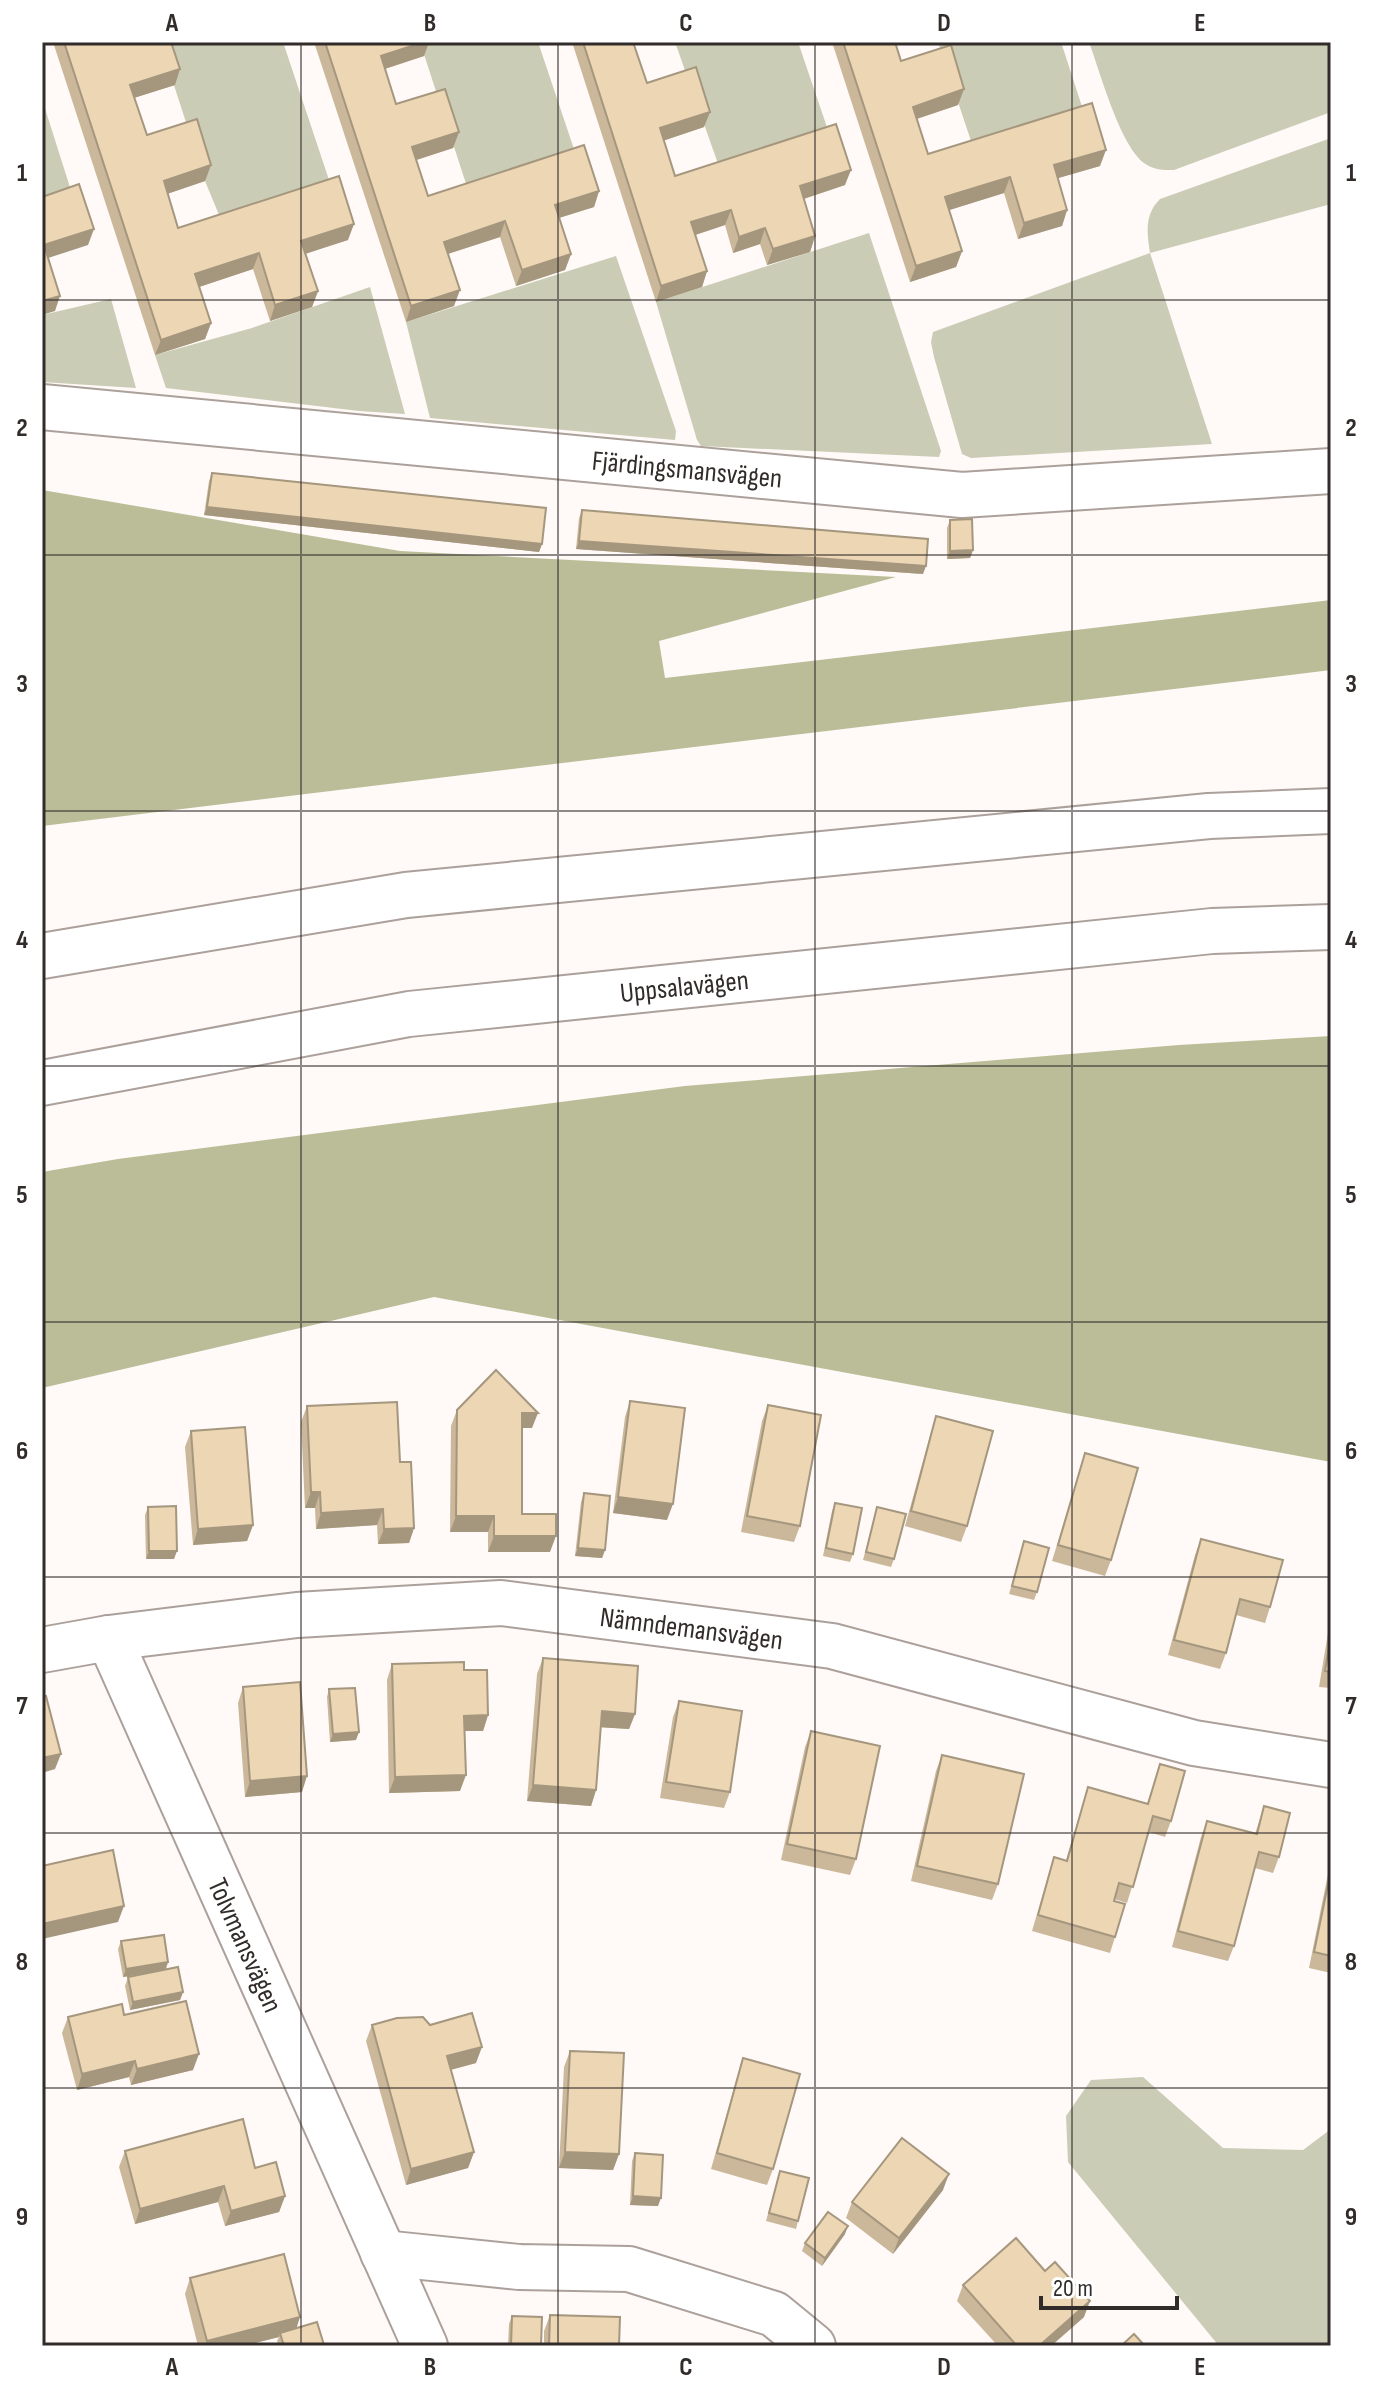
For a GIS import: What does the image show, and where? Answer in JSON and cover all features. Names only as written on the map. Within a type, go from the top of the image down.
[{"type":"main road","name":"Fjärdingsmansvägen","points":[[42,407],[962,495],[1331,471]]},
{"type":"main road","points":[[42,956],[406,895],[1193,817],[1331,811]]},
{"type":"main road","name":"Uppsalavägen","points":[[42,1083],[409,1014],[1212,931],[1331,927]]},
{"type":"main road","name":"Nämndemansvägen","points":[[42,1650],[109,1638],[297,1615],[501,1603],[832,1646],[1194,1743],[1331,1765]]},
{"type":"main road","name":"Tolvmansvägen","points":[[109,1638],[425,2346]]},
{"type":"main road","points":[[383,2253],[519,2267],[629,2269],[774,2314],[813,2346]]},
{"type":"green space","points":[[160,42],[283,42],[333,192],[224,227],[205,181]]},
{"type":"green space","points":[[420,42],[538,42],[578,161],[470,196]]},
{"type":"green space","points":[[675,42],[798,42],[831,139],[722,175]]},
{"type":"green space","points":[[938,42],[1061,42],[1086,119],[975,153]]},
{"type":"green space","points":[[1089,42],[1331,42],[1331,112],[1174,170],[1155,168],[1144,163],[1127,141]]},
{"type":"green space","points":[[42,99],[74,200],[42,210]]},
{"type":"green space","points":[[1331,138],[1331,204],[1150,253],[1149,218],[1160,199]]},
{"type":"green space","points":[[869,233],[941,451],[939,457],[701,446],[656,302]]},
{"type":"green space","points":[[1150,253],[1212,444],[971,458],[962,454],[934,357],[933,332]]},
{"type":"green space","points":[[616,256],[676,431],[675,440],[430,418],[406,322]]},
{"type":"green space","points":[[370,287],[405,414],[166,388],[155,355],[252,328]]},
{"type":"green space","points":[[111,299],[136,388],[42,382],[42,315]]},
{"type":"green space","points":[[42,490],[400,551],[896,577],[659,641],[665,678],[1331,600],[1331,670],[42,826]]},
{"type":"green space","points":[[1331,1036],[1331,1462],[434,1297],[42,1388],[42,1172],[118,1159],[685,1086],[1179,1045]]},
{"type":"green space","points":[[1143,2077],[1223,2148],[1303,2150],[1331,2129],[1331,2346],[1219,2346],[1068,2162],[1066,2116],[1091,2080]]},
{"type":"building","points":[[64,42],[171,42],[180,69],[130,85],[147,135],[197,119],[211,165],[164,181],[178,228],[339,176],[354,224],[301,241],[318,291],[275,305],[259,253],[195,274],[211,323],[161,340]]},
{"type":"building","points":[[325,42],[424,42],[381,56],[396,104],[445,89],[459,132],[412,147],[428,196],[584,145],[599,191],[555,205],[571,254],[522,270],[505,221],[444,242],[460,290],[411,306]]},
{"type":"building","points":[[583,42],[633,42],[647,83],[696,67],[710,112],[660,128],[675,176],[836,124],[851,170],[800,186],[815,236],[773,249],[765,228],[739,237],[731,210],[691,222],[707,271],[661,286]]},
{"type":"building","points":[[843,42],[895,42],[901,61],[951,45],[964,89],[913,107],[928,154],[1092,103],[1106,150],[1054,165],[1067,210],[1024,223],[1010,177],[945,197],[962,251],[916,266]]},
{"type":"building","points":[[79,184],[94,229],[44,245],[60,296],[42,301],[42,197]]},
{"type":"building","points":[[212,473],[546,508],[542,544],[207,507]]},
{"type":"building","points":[[582,510],[928,539],[926,566],[579,541]]},
{"type":"building","points":[[972,519],[973,550],[950,551],[950,520]]},
{"type":"building","points":[[496,1370],[538,1413],[522,1413],[522,1514],[556,1514],[556,1536],[494,1536],[494,1516],[456,1516],[457,1410]]},
{"type":"building","points":[[630,1401],[685,1408],[673,1504],[618,1497]]},
{"type":"building","points":[[397,1402],[400,1462],[411,1462],[414,1528],[384,1529],[383,1509],[321,1513],[320,1492],[311,1492],[307,1406]]},
{"type":"building","points":[[768,1405],[821,1415],[800,1526],[747,1516]]},
{"type":"building","points":[[936,1416],[993,1431],[967,1526],[911,1511]]},
{"type":"building","points":[[245,1427],[253,1525],[198,1529],[191,1431]]},
{"type":"building","points":[[1085,1453],[1138,1468],[1111,1560],[1058,1545]]},
{"type":"building","points":[[584,1493],[610,1496],[605,1550],[578,1548]]},
{"type":"building","points":[[835,1503],[862,1508],[853,1554],[826,1548]]},
{"type":"building","points":[[176,1506],[177,1551],[149,1551],[148,1507]]},
{"type":"building","points":[[877,1507],[906,1514],[894,1559],[866,1552]]},
{"type":"building","points":[[1201,1539],[1283,1560],[1270,1607],[1240,1599],[1226,1653],[1174,1640]]},
{"type":"building","points":[[1024,1541],[1049,1548],[1037,1592],[1012,1586]]},
{"type":"building","points":[[1331,1635],[1331,1672],[1325,1671]]},
{"type":"building","points":[[543,1658],[638,1666],[635,1714],[602,1711],[596,1790],[533,1785]]},
{"type":"building","points":[[464,1662],[464,1670],[487,1670],[488,1715],[464,1716],[466,1775],[395,1777],[392,1664]]},
{"type":"building","points":[[300,1682],[307,1776],[250,1781],[243,1687]]},
{"type":"building","points":[[355,1688],[359,1732],[333,1734],[329,1689]]},
{"type":"building","points":[[46,1696],[61,1754],[42,1758],[42,1697]]},
{"type":"building","points":[[679,1701],[742,1711],[730,1792],[666,1782]]},
{"type":"building","points":[[811,1731],[880,1746],[856,1859],[787,1844]]},
{"type":"building","points":[[942,1755],[1024,1774],[998,1884],[917,1866]]},
{"type":"building","points":[[1160,1764],[1185,1771],[1171,1821],[1153,1816],[1133,1887],[1119,1883],[1114,1901],[1125,1904],[1115,1937],[1038,1915],[1054,1857],[1067,1861],[1088,1787],[1148,1804]]},
{"type":"building","points":[[1264,1806],[1290,1813],[1279,1857],[1259,1852],[1234,1946],[1178,1931],[1207,1821],[1257,1834]]},
{"type":"building","points":[[113,1850],[124,1906],[42,1924],[42,1866]]},
{"type":"building","points":[[1331,1870],[1331,1956],[1314,1952]]},
{"type":"building","points":[[164,1935],[168,1962],[126,1969],[121,1941]]},
{"type":"building","points":[[178,1967],[183,1992],[133,2002],[128,1977]]},
{"type":"building","points":[[186,2001],[199,2054],[137,2069],[135,2061],[82,2074],[68,2017],[122,2004],[124,2015]]},
{"type":"building","points":[[472,2013],[482,2047],[447,2056],[474,2152],[411,2169],[372,2025],[397,2018],[423,2017],[430,2025]]},
{"type":"building","points":[[570,2051],[624,2053],[619,2154],[565,2152]]},
{"type":"building","points":[[743,2058],[800,2074],[773,2169],[717,2153]]},
{"type":"building","points":[[243,2119],[255,2168],[276,2162],[285,2196],[231,2211],[224,2186],[140,2209],[125,2151]]},
{"type":"building","points":[[902,2138],[949,2174],[899,2238],[852,2202]]},
{"type":"building","points":[[635,2153],[663,2155],[661,2198],[633,2196]]},
{"type":"building","points":[[780,2171],[809,2178],[798,2221],[769,2213]]},
{"type":"building","points":[[828,2212],[848,2226],[825,2258],[805,2243]]},
{"type":"building","points":[[1016,2238],[1045,2271],[1055,2262],[1090,2301],[1039,2346],[1017,2346],[963,2285]]},
{"type":"building","points":[[284,2254],[300,2317],[207,2341],[190,2278]]},
{"type":"building","points":[[550,2315],[620,2317],[619,2346],[549,2346]]},
{"type":"building","points":[[512,2316],[542,2317],[541,2346],[511,2346]]},
{"type":"building","points":[[317,2322],[324,2345],[284,2346],[280,2333]]},
{"type":"building","points":[[1134,2334],[1145,2346],[1121,2346]]}]
